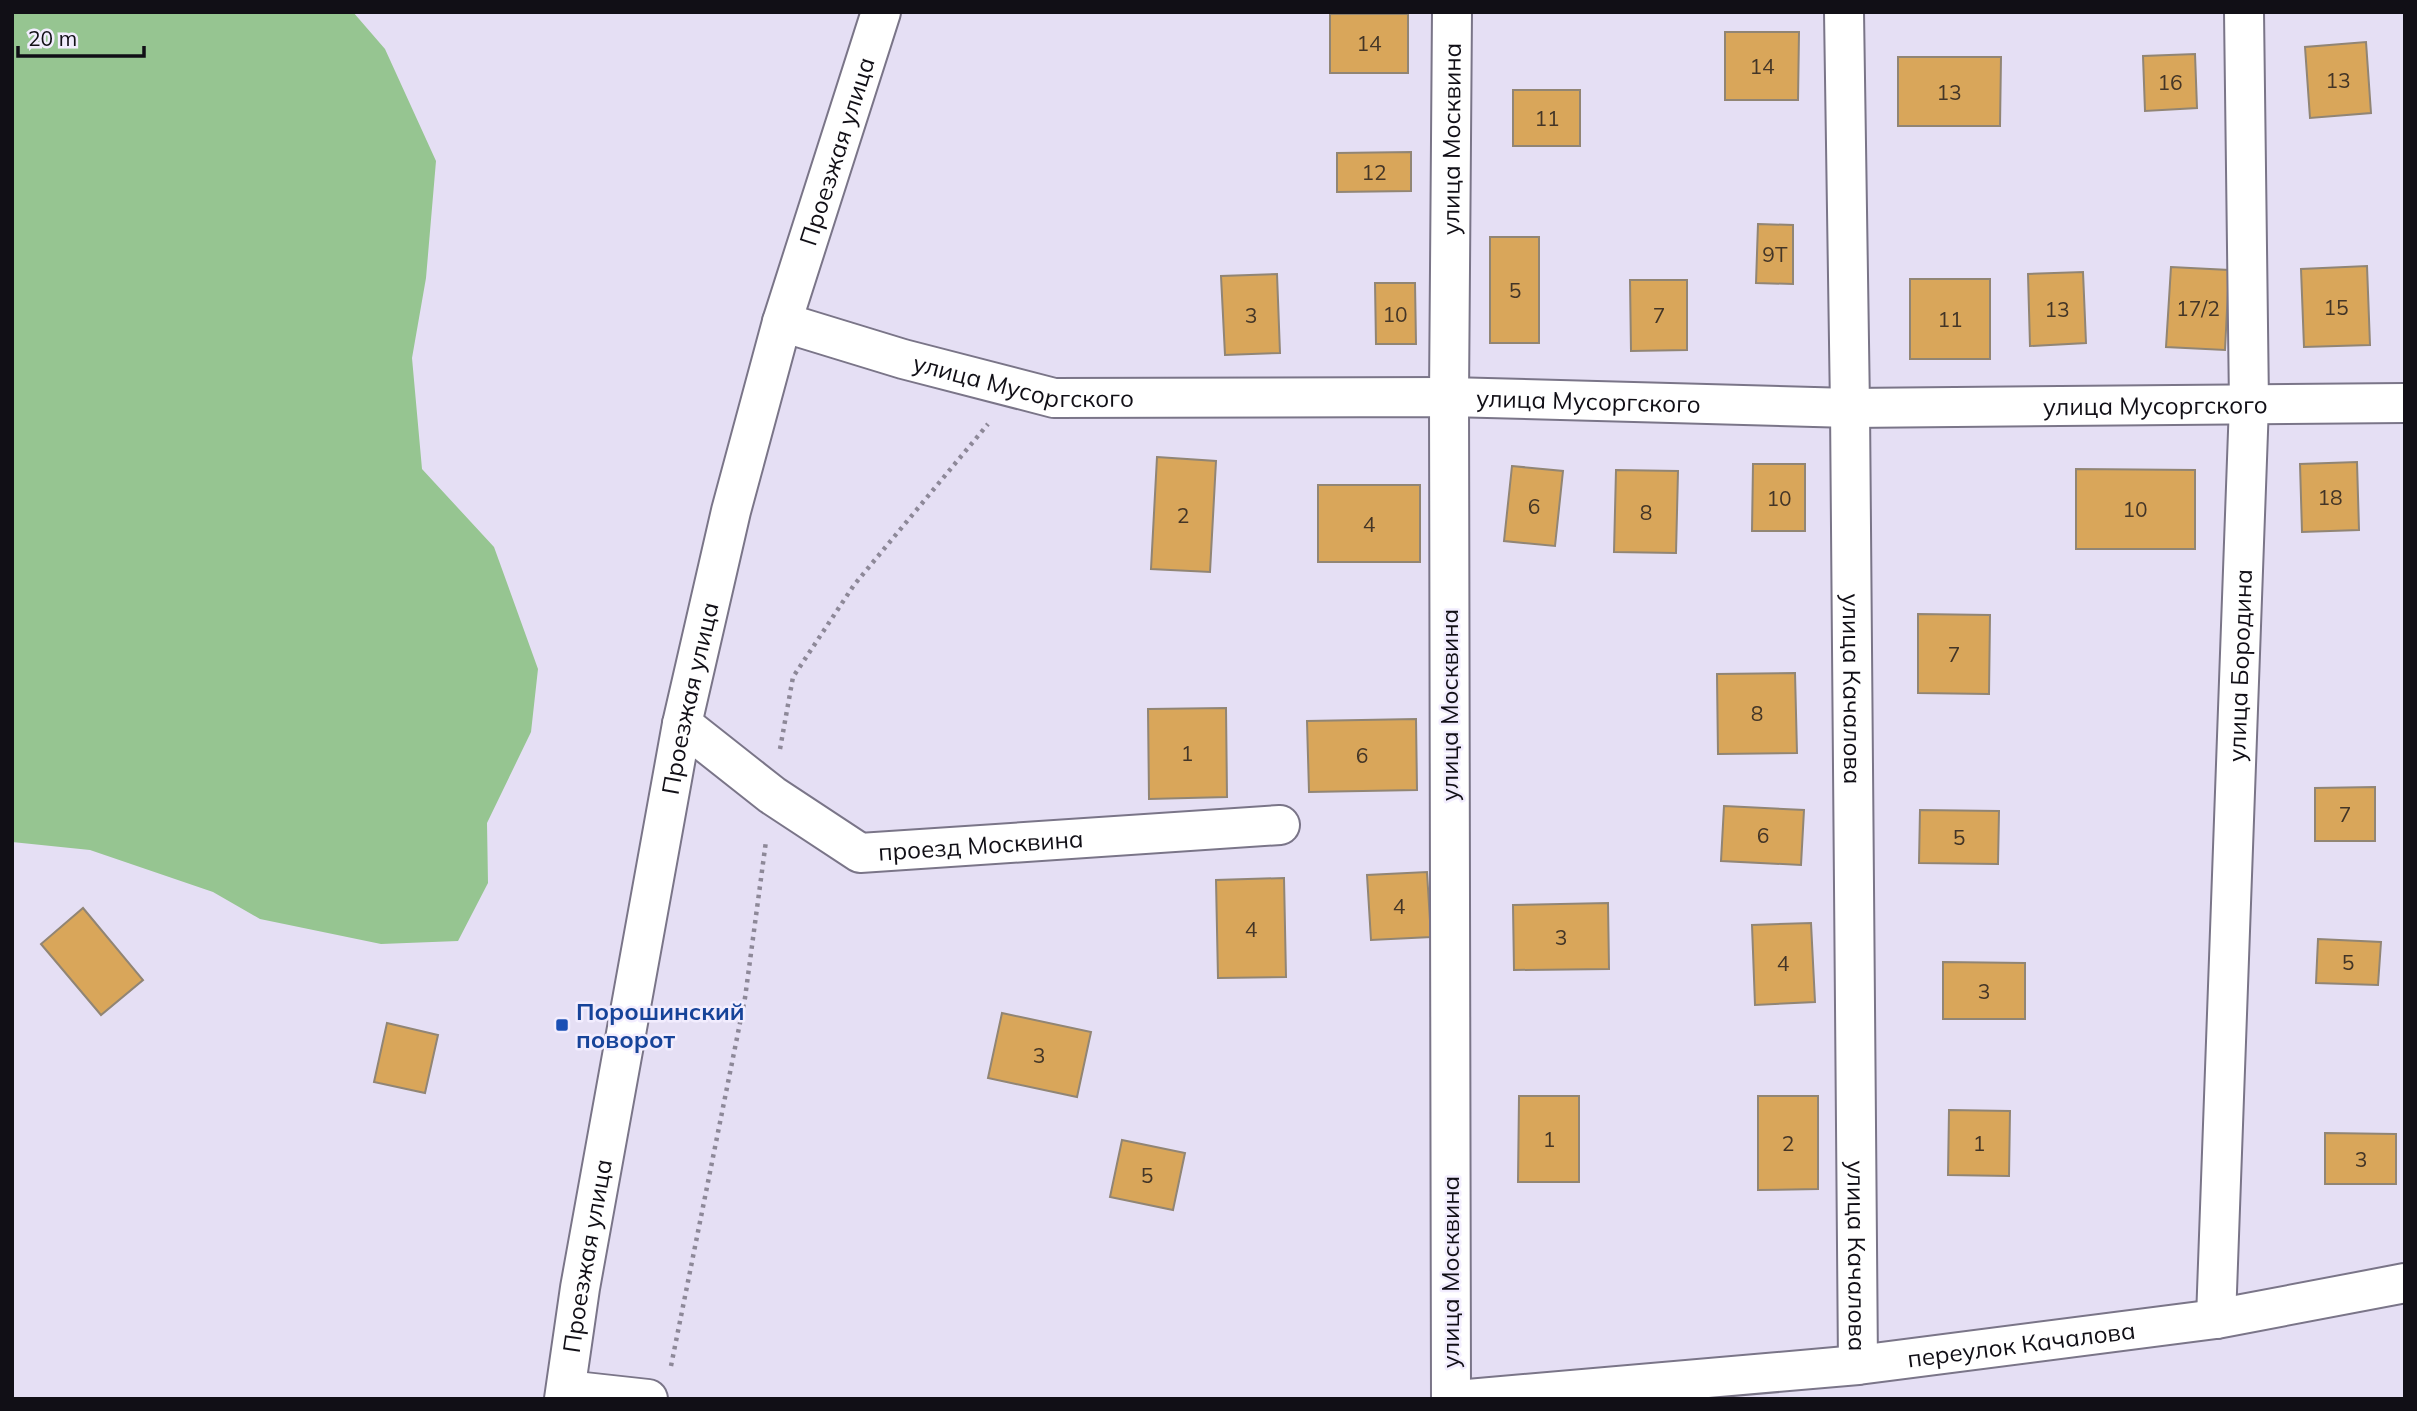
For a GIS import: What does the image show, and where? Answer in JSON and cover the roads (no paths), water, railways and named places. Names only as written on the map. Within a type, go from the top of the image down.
[{"type":"street","name":"Проезжая улица","points":[[565,1394],[580,1288],[682,724],[731,511],[782,322],[881,12]]},
{"type":"street","name":"улица Москвина","points":[[1451,1399],[1449,397],[1452,12]]},
{"type":"street","name":"улица Качалова","points":[[1844,12],[1858,1365]]},
{"type":"street","name":"улица Бородина","points":[[2216,1319],[2249,404],[2244,12]]},
{"type":"street","name":"улица Мусоргского","points":[[782,322],[903,359],[1054,398],[1449,397],[1850,408],[2405,403]]},
{"type":"street","name":"проезд Москвина","points":[[682,724],[772,794],[860,853],[1280,825]]},
{"type":"street","name":"переулок Качалова","points":[[1468,1399],[1858,1365],[2216,1319],[2405,1283]]},
{"type":"street","points":[[565,1394],[648,1399]]},
{"type":"place","name":"Порошинский поворот","points":[[562,1025]]}]
